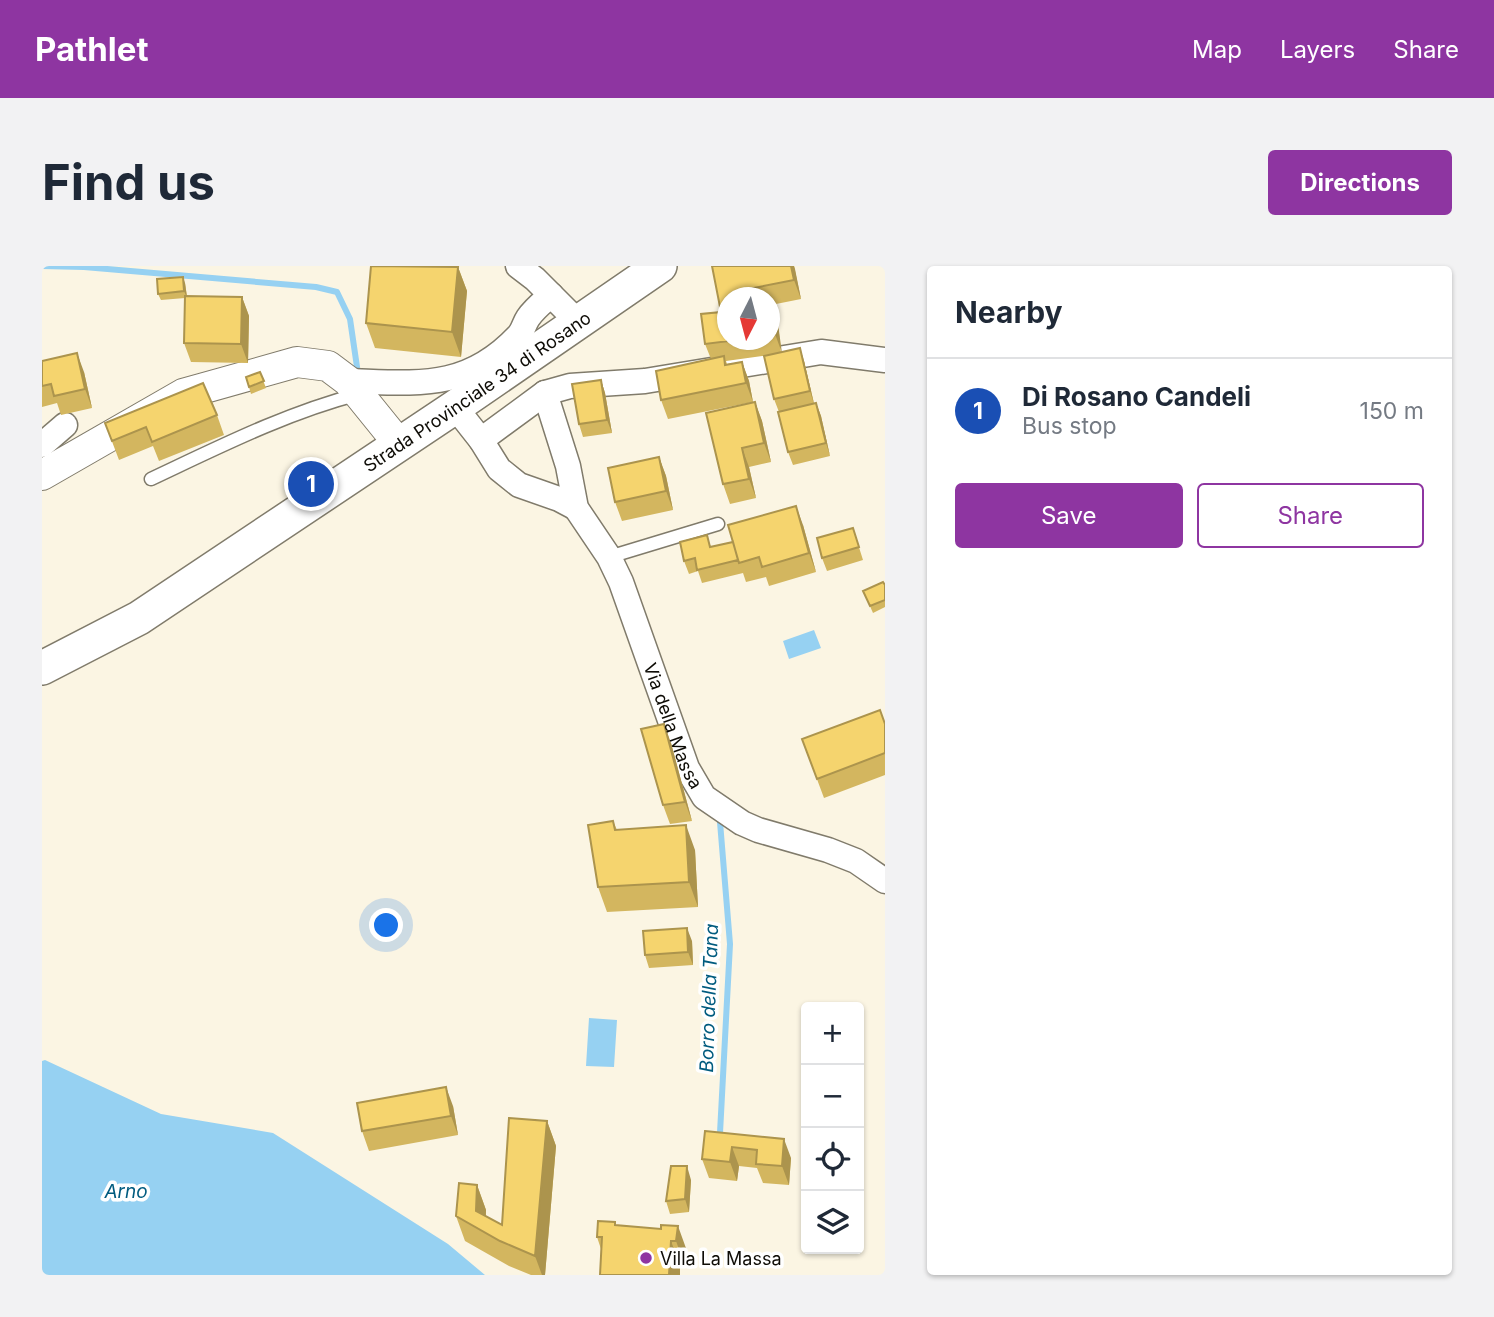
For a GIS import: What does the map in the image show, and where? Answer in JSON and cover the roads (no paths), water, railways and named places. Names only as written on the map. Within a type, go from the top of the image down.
[{"type":"main road","name":"Strada Provinciale 34 di Rosano","points":[[42,668],[139,618],[660,266]]},
{"type":"street","points":[[518,266],[535,279],[579,323]]},
{"type":"street","points":[[354,388],[452,379],[498,354],[520,335],[528,318],[551,295]]},
{"type":"street","points":[[481,440],[545,393],[570,386],[645,381],[821,352],[885,360]]},
{"type":"street","points":[[42,475],[183,394],[297,362],[328,366],[354,388],[399,444]]},
{"type":"street","name":"Via della Massa","points":[[545,393],[568,466],[576,508],[609,557],[627,596],[687,768],[704,797],[742,823],[856,861],[885,881]]},
{"type":"street","points":[[455,407],[481,440],[499,469],[519,485],[576,508]]},
{"type":"street","points":[[42,445],[65,425]]},
{"type":"lane","points":[[151,479],[354,388]]},
{"type":"lane","points":[[609,557],[718,524]]},
{"type":"water","points":[[814,630],[821,648],[789,659],[783,641]]},
{"type":"water","points":[[589,1018],[617,1020],[614,1067],[586,1066]]},
{"type":"water","name":"Arno","points":[[45,1060],[161,1114],[273,1133],[448,1244],[485,1275],[42,1275],[42,1061]]},
{"type":"waterway","name":"Borro della Tana","points":[[42,266],[84,267],[316,287],[337,292],[350,319],[357,367]]},
{"type":"waterway","name":"Borro della Tana","points":[[720,822],[730,944],[720,1133]]},
{"type":"place","name":"Di Rosano Candeli","points":[[311,484]]},
{"type":"place","name":"Villa La Massa","points":[[646,1258]]}]
